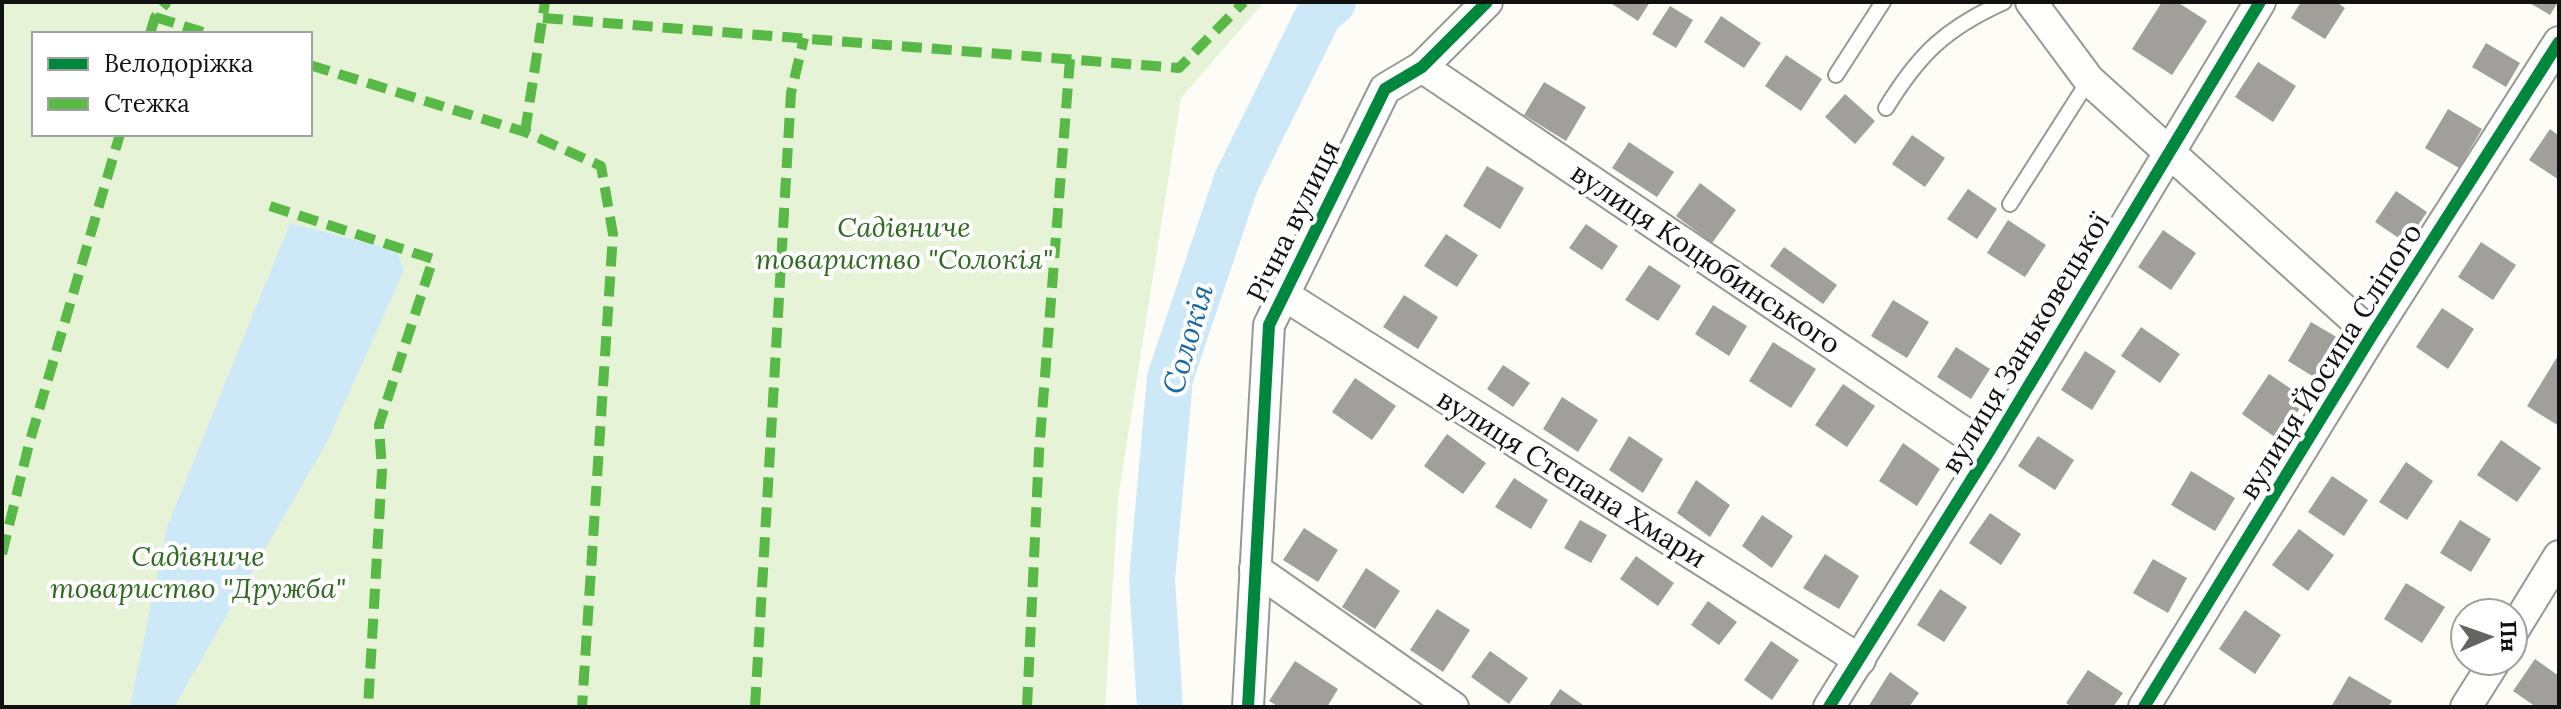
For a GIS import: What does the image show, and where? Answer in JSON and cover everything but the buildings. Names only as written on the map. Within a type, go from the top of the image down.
[{"type":"street","name":"Річна вулиця","points":[[1248,707],[1269,325],[1385,89],[1422,67],[1487,2]]},
{"type":"street","points":[[2031,2],[2089,80],[2372,335]]},
{"type":"street","name":"вулиця Заньковецької","points":[[1829,707],[1990,450],[2168,150],[2260,2]]},
{"type":"street","name":"вулиця Йосипа Сліпого","points":[[2144,707],[2372,335],[2559,42]]},
{"type":"street","name":"вулиця Коцюбинського","points":[[1422,67],[1990,450]]},
{"type":"street","name":"вулиця Степана Хмари","points":[[1284,295],[1860,660]]},
{"type":"street","points":[[2529,605],[2559,556]]},
{"type":"street","points":[[1255,569],[1453,707]]},
{"type":"street","points":[[2466,707],[2485,677]]},
{"type":"lane","points":[[1836,75],[1883,2]]},
{"type":"lane","points":[[1886,108],[1910,69],[1961,22],[2004,2]]},
{"type":"lane","points":[[2010,204],[2089,80]]},
{"type":"green space","name":"Садівниче товариство \"Солокія\"","points":[[2,2],[1264,2],[1181,98],[1118,499],[1105,707],[2,707]]},
{"type":"water","points":[[290,223],[397,251],[404,270],[328,440],[174,707],[130,707],[167,527]]},
{"type":"waterway","name":"Солокія","points":[[1160,707],[1152,579],[1170,378],[1236,182],[1319,14],[1333,2]]},
{"type":"marked path","points":[[151,32],[155,17],[167,2]]},
{"type":"marked path","points":[[525,132],[545,2]]},
{"type":"marked path","points":[[543,18],[1179,68],[1244,2]]},
{"type":"marked path","points":[[155,17],[203,32]]},
{"type":"marked path","points":[[755,707],[791,93],[804,38]]},
{"type":"marked path","points":[[1027,707],[1039,452],[1070,59]]},
{"type":"marked path","points":[[312,66],[525,132],[601,166],[613,234],[582,707]]},
{"type":"marked path","points":[[2,554],[29,444],[119,136]]},
{"type":"marked path","points":[[270,206],[433,259],[379,425],[382,471],[368,707]]},
{"type":"cycle path","points":[[1248,707],[1269,325],[1385,89],[1422,67],[1487,2]]},
{"type":"cycle path","points":[[1829,707],[1990,450],[2260,2]]},
{"type":"cycle path","points":[[2144,707],[2372,335],[2559,42]]},
{"type":"park label","name":"Садівниче товариство \"Дружба\"","points":[[198,572]]}]
